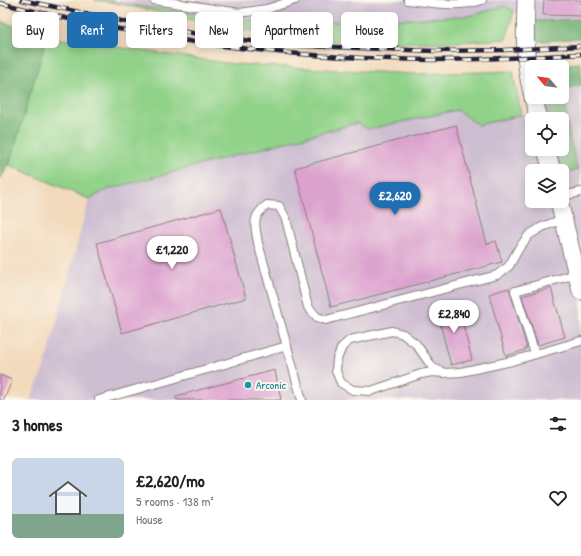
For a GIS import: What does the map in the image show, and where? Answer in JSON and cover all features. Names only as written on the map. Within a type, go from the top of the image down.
[{"type":"street","points":[[526,0],[527,60]]},
{"type":"street","points":[[561,208],[581,291]]},
{"type":"lane","points":[[154,0],[240,13],[268,10],[294,0]]},
{"type":"lane","points":[[408,0],[435,4],[460,5],[482,0]]},
{"type":"lane","points":[[569,195],[581,192]]},
{"type":"lane","points":[[302,400],[258,243],[255,222],[259,211],[267,205],[279,206],[286,219],[308,307],[317,317],[326,320],[497,275],[508,266],[529,235],[542,227],[563,219]]},
{"type":"lane","points":[[535,354],[516,291],[577,274]]},
{"type":"lane","points":[[445,373],[433,368],[416,344],[403,334],[392,331],[350,340],[342,347],[336,359],[336,371],[341,383],[353,390],[371,391],[421,374],[432,372],[445,373],[461,372],[581,341]]},
{"type":"lane","points":[[99,400],[287,346]]},
{"type":"shaded area","points":[[112,0],[581,0],[581,19],[535,21],[505,6],[469,16],[398,20],[398,12],[341,12],[341,22],[333,22],[333,12],[251,12],[251,20],[243,20],[243,12],[195,12],[195,14],[116,3]]},
{"type":"shaded area","points":[[581,85],[581,400],[30,400],[45,366],[89,199],[109,189],[357,123],[369,129],[457,110],[478,125],[525,114],[525,156],[557,156],[558,164],[525,164],[525,208],[569,208],[569,172],[578,170],[569,134],[569,112],[567,112],[566,104],[569,104],[569,88]]},
{"type":"shaded area","points":[[547,109],[548,112],[534,112]]},
{"type":"green space","points":[[94,0],[112,0],[116,3]]},
{"type":"green space","points":[[116,3],[181,12],[156,12]]},
{"type":"green space","points":[[505,6],[514,11],[506,39],[461,42],[398,43],[398,20],[469,16]]},
{"type":"green space","points":[[187,13],[195,14],[195,21],[187,19]]},
{"type":"green space","points":[[581,19],[581,38],[537,42],[535,21]]},
{"type":"green space","points":[[243,20],[251,20],[251,31],[243,29]]},
{"type":"green space","points":[[0,21],[12,25],[12,48],[44,48],[9,165],[0,179]]},
{"type":"green space","points":[[333,22],[341,22],[341,42],[333,41]]},
{"type":"green space","points":[[59,39],[67,40],[67,48],[118,47],[234,64],[414,74],[513,71],[521,115],[478,125],[457,110],[369,129],[357,123],[109,189],[89,199],[9,165],[44,48],[59,48]]},
{"type":"green space","points":[[581,63],[581,85],[569,88],[569,64]]},
{"type":"green space","points":[[546,104],[566,104],[567,112],[547,112]]},
{"type":"green space","points":[[569,134],[578,170],[569,172],[569,164],[558,164],[557,156],[569,156]]},
{"type":"building","points":[[544,0],[581,0],[581,16],[543,15]]},
{"type":"building","points":[[456,125],[487,244],[496,241],[502,262],[331,307],[295,168]]},
{"type":"building","points":[[221,208],[246,298],[122,333],[97,243]]},
{"type":"building","points":[[509,288],[527,348],[506,356],[489,294]]},
{"type":"building","points":[[551,288],[565,337],[538,345],[522,296]]},
{"type":"building","points":[[457,302],[472,360],[451,365],[436,308]]},
{"type":"building","name":"Arconic","points":[[275,370],[281,400],[177,400],[176,396]]},
{"type":"building","points":[[0,375],[12,380],[4,400],[0,400]]},
{"type":"railway","points":[[22,0],[131,23],[192,33],[251,41],[309,46],[434,51],[504,50],[581,46]]},
{"type":"railway","points":[[0,3],[155,36],[295,54],[433,60],[488,59],[581,54]]},
{"type":"place","name":"Arconic","points":[[248,385]]}]
